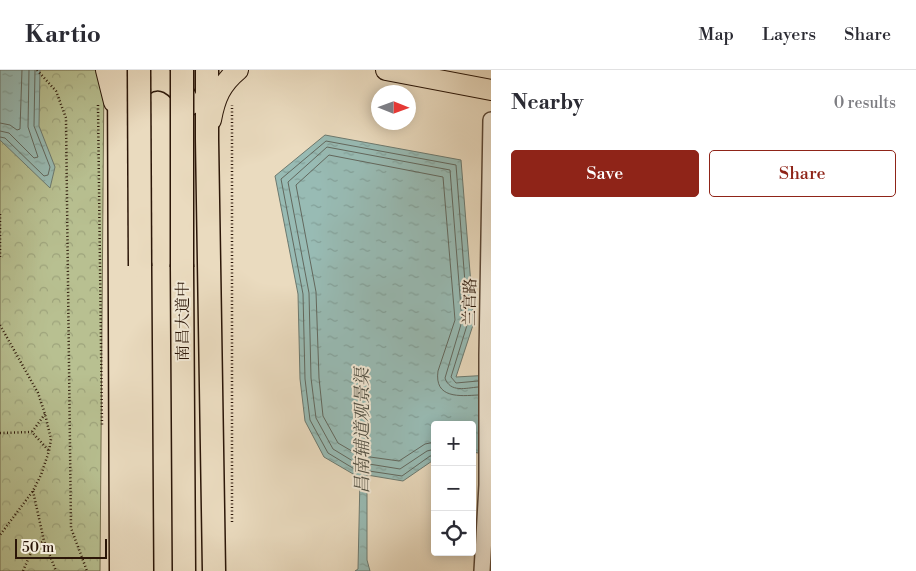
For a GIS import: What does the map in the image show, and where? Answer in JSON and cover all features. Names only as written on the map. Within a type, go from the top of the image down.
[{"type":"highway","points":[[119,70],[121,571]]},
{"type":"highway","points":[[140,70],[142,571]]},
{"type":"highway","name":"南昌大道中","points":[[182,70],[184,571]]},
{"type":"highway","points":[[207,70],[214,571]]},
{"type":"highway","points":[[119,128],[132,95],[146,80],[156,76],[168,79],[185,95],[207,139]]},
{"type":"main road","points":[[106,70],[119,128]]},
{"type":"main road","points":[[207,139],[215,100],[228,79],[238,70]]},
{"type":"main road","points":[[386,70],[491,90]]},
{"type":"street","name":"兰宫路","points":[[482,571],[487,485],[491,120]]},
{"type":"path","points":[[36,70],[56,91],[66,118],[71,528],[87,571]]},
{"type":"path","points":[[98,96],[102,432]]},
{"type":"path","points":[[232,102],[232,531]]},
{"type":"path","points":[[0,214],[0,257]]},
{"type":"path","points":[[0,325],[38,393],[51,439],[41,475],[33,490],[0,535]]},
{"type":"path","points":[[32,432],[45,414]]},
{"type":"path","points":[[0,433],[32,432],[49,451]]},
{"type":"path","points":[[33,490],[44,541],[56,571]]},
{"type":"path","points":[[23,571],[33,548],[44,541]]},
{"type":"green space","points":[[0,70],[104,70],[100,571],[0,571]]},
{"type":"water","points":[[0,70],[40,70],[39,126],[55,167],[50,188],[0,140]]},
{"type":"water","name":"昌南辅道观景渠","points":[[325,135],[461,160],[474,322],[456,377],[491,375],[491,455],[476,453],[476,421],[431,421],[431,462],[403,481],[367,475],[367,560],[370,571],[355,571],[358,569],[360,478],[324,457],[305,421],[300,379],[298,294],[275,176]]}]
